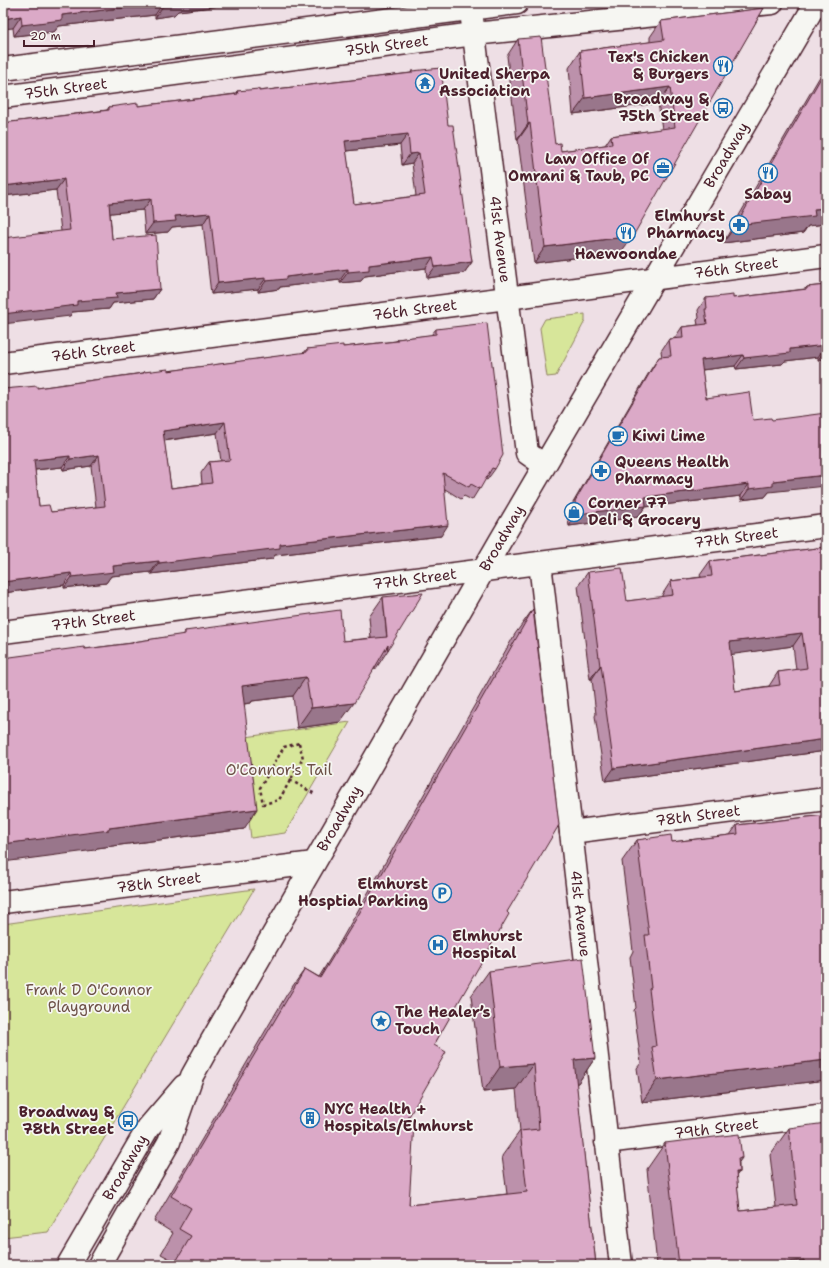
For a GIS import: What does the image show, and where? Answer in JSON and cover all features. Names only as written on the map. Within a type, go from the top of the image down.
[{"type":"street","name":"75th Street","points":[[3,70],[471,6],[518,3]]},
{"type":"street","name":"75th Street","points":[[3,97],[474,34],[772,3]]},
{"type":"street","name":"Broadway","points":[[68,1265],[148,1128],[192,1076],[544,465],[816,3]]},
{"type":"street","name":"41st Avenue","points":[[471,6],[527,453],[544,465]]},
{"type":"street","name":"76th Street","points":[[3,363],[826,256]]},
{"type":"street","name":"77th Street","points":[[3,632],[826,526]]},
{"type":"street","name":"41st Avenue","points":[[540,563],[621,1265]]},
{"type":"street","name":"78th Street","points":[[571,832],[826,799]]},
{"type":"street","name":"78th Street","points":[[3,902],[314,863]]},
{"type":"street","name":"Broadway","points":[[99,1265],[169,1142],[192,1076]]},
{"type":"street","name":"79th Street","points":[[606,1142],[826,1115]]},
{"type":"path","points":[[299,743],[303,758],[290,780],[279,800],[263,804],[260,788],[284,747],[299,743]]},
{"type":"path","points":[[290,780],[316,794]]},
{"type":"green space","points":[[585,314],[585,321],[556,376],[547,377],[540,328],[545,319]]},
{"type":"green space","name":"O'Connor's Tail","points":[[350,722],[285,833],[251,838],[239,738]]},
{"type":"green space","name":"Frank D O'Connor Playground","points":[[254,889],[48,1232],[3,1237],[3,924]]},
{"type":"building","points":[[3,3],[163,3],[62,15],[62,20],[22,25],[21,16],[3,19]]},
{"type":"building","points":[[163,3],[183,3],[183,4],[163,6]]},
{"type":"building","points":[[764,8],[633,236],[545,247],[518,39],[541,37],[555,144],[560,143],[561,151],[612,144],[611,136],[675,127],[670,87],[585,98],[580,51],[664,40],[661,21]]},
{"type":"building","points":[[441,68],[448,125],[453,125],[472,262],[435,267],[433,257],[369,265],[369,270],[348,272],[348,269],[286,277],[286,279],[266,281],[266,278],[218,283],[210,213],[175,216],[176,221],[153,223],[151,199],[109,203],[112,239],[156,235],[160,289],[116,293],[117,298],[77,301],[77,305],[3,314],[3,238],[70,230],[64,179],[3,186],[3,123],[109,110],[109,107],[138,103],[138,106],[238,94],[237,91],[259,89],[259,91],[412,73],[412,71]],"holes":[[[408,134],[410,154],[419,153],[425,195],[354,204],[345,141]]]},
{"type":"building","points":[[826,69],[826,208],[814,209],[815,216],[736,225]]},
{"type":"building","points":[[826,285],[826,345],[790,349],[790,353],[744,358],[743,355],[701,360],[706,398],[749,392],[753,420],[771,418],[772,420],[826,413],[826,475],[773,481],[773,486],[749,489],[749,484],[645,497],[646,506],[577,514],[575,501],[659,357],[671,356],[669,339],[683,338],[682,327],[707,324],[705,309],[707,309],[706,298],[733,295],[733,298],[807,289],[807,287]]},
{"type":"building","points":[[487,323],[503,455],[495,469],[492,468],[480,489],[471,484],[469,487],[443,473],[448,525],[280,544],[280,548],[159,563],[159,561],[113,566],[114,572],[72,577],[71,573],[3,582],[3,389],[37,386],[37,388],[144,372],[168,369],[168,371],[307,352],[307,349],[397,341],[397,339],[436,334],[436,329]],"holes":[[[225,422],[230,460],[209,462],[212,483],[171,488],[163,431]],[[99,455],[105,506],[51,512],[49,505],[39,506],[34,460],[70,456],[70,459]]]},
{"type":"building","points":[[826,547],[826,739],[614,768],[588,572],[622,568],[627,601],[673,595],[671,581],[712,576],[710,561]],"holes":[[[802,633],[807,668],[778,672],[780,685],[735,691],[730,642]]]},
{"type":"building","points":[[423,593],[388,650],[388,645],[354,703],[311,708],[306,677],[242,686],[257,809],[109,828],[109,830],[3,844],[3,658],[84,647],[85,649],[133,643],[185,634],[185,631],[340,610],[343,641],[387,637],[383,597]]},
{"type":"building","name":"Elmhurst Hospital","points":[[533,609],[559,825],[507,912],[509,914],[434,1045],[446,1052],[407,1120],[414,1123],[409,1205],[527,1192],[520,1131],[539,1129],[534,1064],[500,1067],[489,971],[583,958],[595,1058],[574,1060],[596,1265],[174,1265],[191,1236],[179,1229],[191,1208],[171,1196],[305,969],[320,978],[356,919]]},
{"type":"building","points":[[826,815],[826,1060],[657,1080],[652,1047],[656,1046],[649,989],[651,988],[645,935],[649,935],[637,840],[671,835],[672,842],[738,834],[737,825]]},
{"type":"building","points":[[826,1123],[826,1265],[805,1265],[804,1260],[762,1265],[679,1265],[665,1143],[739,1134],[742,1158],[738,1158],[739,1172],[736,1172],[740,1211],[797,1205],[789,1128]]},
{"type":"place","name":"Tex's Chicken & Burgers","points":[[723,66]]},
{"type":"place","name":"United Sherpa Association","points":[[425,83]]},
{"type":"place","name":"Broadway & 75th Street","points":[[723,108]]},
{"type":"place","name":"Law Office Of Omrani & Taub, PC","points":[[663,168]]},
{"type":"place","name":"Sabay","points":[[768,173]]},
{"type":"place","name":"Elmhurst Pharmacy","points":[[739,225]]},
{"type":"place","name":"Haewoondae","points":[[626,233]]},
{"type":"place","name":"Kiwi Lime","points":[[618,436]]},
{"type":"place","name":"Queens Health Pharmacy","points":[[601,471]]},
{"type":"place","name":"Corner 77 Deli & Grocery","points":[[574,512]]},
{"type":"place","name":"Elmhurst Hosptial Parking","points":[[442,893]]},
{"type":"place","name":"Elmhurst Hospital","points":[[438,945]]},
{"type":"place","name":"The Healer’s Touch","points":[[381,1021]]},
{"type":"place","name":"NYC Health + Hospitals/Elmhurst","points":[[310,1118]]},
{"type":"place","name":"Broadway & 78th Street","points":[[128,1121]]}]
